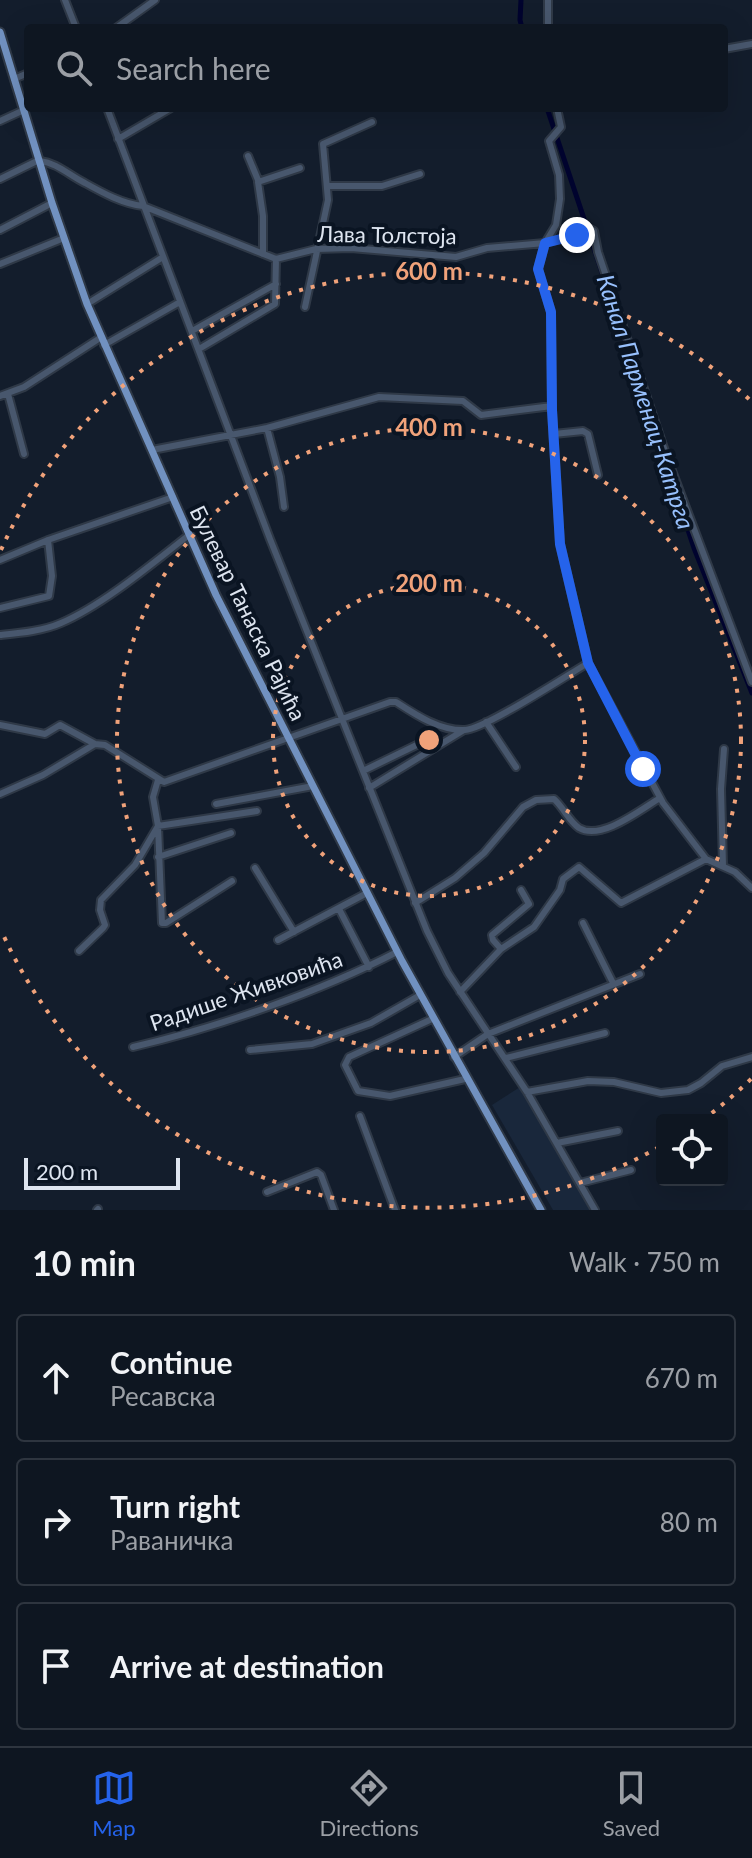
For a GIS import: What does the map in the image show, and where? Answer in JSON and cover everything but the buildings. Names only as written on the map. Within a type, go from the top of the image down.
[{"type":"main road","name":"Булевар Танаска Рајића","points":[[0,32],[24,110]]},
{"type":"main road","name":"Булевар Танаска Рајића","points":[[25,112],[52,203],[102,342],[216,595],[432,1019],[541,1210]]},
{"type":"street","points":[[65,0],[74,24]]},
{"type":"street","points":[[122,24],[155,0]]},
{"type":"street","points":[[548,0],[548,24]]},
{"type":"street","points":[[728,48],[752,44]]},
{"type":"street","points":[[14,79],[24,75]]},
{"type":"street","points":[[0,121],[24,110]]},
{"type":"street","points":[[108,112],[415,903],[460,992],[506,1058],[595,1210]]},
{"type":"street","points":[[118,139],[164,112]]},
{"type":"street","points":[[558,112],[561,127],[549,147],[559,175],[560,199],[556,225],[545,243],[538,269],[551,312],[552,406],[560,544],[588,663],[660,798],[706,859],[735,872],[752,888]]},
{"type":"street","points":[[305,307],[325,217],[328,186],[323,144],[372,122]]},
{"type":"street","points":[[248,156],[258,180],[263,254]]},
{"type":"street","points":[[0,179],[40,161],[51,162],[84,183],[129,204],[143,206],[276,259],[275,304],[199,349]]},
{"type":"street","points":[[258,180],[300,168]]},
{"type":"street","points":[[328,186],[382,186],[420,174]]},
{"type":"street","points":[[0,230],[52,203]]},
{"type":"street","name":"Лава Толстоја","points":[[276,259],[316,249],[351,248],[456,257],[487,248],[545,243],[588,229],[597,236],[598,252],[668,460],[752,682]]},
{"type":"street","points":[[0,264],[64,238]]},
{"type":"street","points":[[87,304],[163,257]]},
{"type":"street","points":[[192,331],[276,284]]},
{"type":"street","points":[[24,454],[4,395],[180,302]]},
{"type":"street","points":[[152,450],[267,428],[379,397],[463,401],[481,415],[552,406]]},
{"type":"street","points":[[267,428],[280,477],[284,507]]},
{"type":"street","points":[[554,434],[583,431],[588,434],[598,475]]},
{"type":"street","points":[[0,560],[173,497]]},
{"type":"street","points":[[0,635],[59,624],[80,613],[189,535]]},
{"type":"street","points":[[0,608],[49,596],[52,576],[48,540]]},
{"type":"street","points":[[369,788],[464,730],[486,722],[588,663]]},
{"type":"street","points":[[0,725],[45,734],[60,725],[95,744],[105,745],[158,780],[176,779],[315,727],[396,702],[424,720],[464,730]]},
{"type":"street","points":[[486,722],[516,767]]},
{"type":"street","points":[[363,771],[431,738]]},
{"type":"street","points":[[0,794],[43,775],[95,744]]},
{"type":"street","points":[[723,866],[721,789],[724,749]]},
{"type":"street","points":[[158,780],[153,797],[158,826],[160,921],[164,924],[232,881]]},
{"type":"street","points":[[216,804],[313,786]]},
{"type":"street","points":[[415,903],[455,878],[484,853],[523,807],[536,800],[554,799],[580,828],[596,832],[660,798]]},
{"type":"street","points":[[158,826],[257,811]]},
{"type":"street","points":[[79,951],[105,925],[100,910],[101,900],[135,865],[158,826]]},
{"type":"street","points":[[158,857],[231,833]]},
{"type":"street","points":[[460,992],[501,949],[534,927],[560,890],[563,879],[579,867],[621,903],[706,859]]},
{"type":"street","points":[[255,868],[294,932]]},
{"type":"street","points":[[501,949],[492,935],[529,904],[521,890]]},
{"type":"street","points":[[278,940],[367,893]]},
{"type":"street","name":"Радише Живковића","points":[[339,909],[369,967]]},
{"type":"street","points":[[583,923],[613,983]]},
{"type":"street","name":"Радише Живковића","points":[[133,1047],[229,1020],[369,967],[397,952]]},
{"type":"street","points":[[454,1057],[488,1034],[640,974]]},
{"type":"street","points":[[250,1050],[312,1044],[388,1015],[420,995]]},
{"type":"street","points":[[432,1019],[349,1057],[345,1065],[348,1075],[358,1091],[380,1097],[465,1079]]},
{"type":"street","points":[[506,1058],[605,1033]]},
{"type":"street","points":[[527,1092],[588,1081],[614,1082],[661,1093],[688,1090],[722,1066],[752,1057]]},
{"type":"street","points":[[360,1116],[395,1210]]},
{"type":"street","points":[[557,1143],[618,1131]]},
{"type":"street","points":[[580,1183],[631,1170]]},
{"type":"street","points":[[267,1192],[317,1172],[321,1175],[334,1210]]},
{"type":"shaded area","points":[[520,1087],[591,1210],[553,1210],[492,1105]]},
{"type":"waterway","name":"Канал Парменац-Катрга","points":[[521,0],[521,24]]},
{"type":"waterway","name":"Канал Парменац-Катрга","points":[[548,112],[694,548],[752,693]]},
{"type":"route","points":[[577,235],[545,243],[538,269],[551,312],[552,410],[560,544],[588,663],[643,769]]}]
